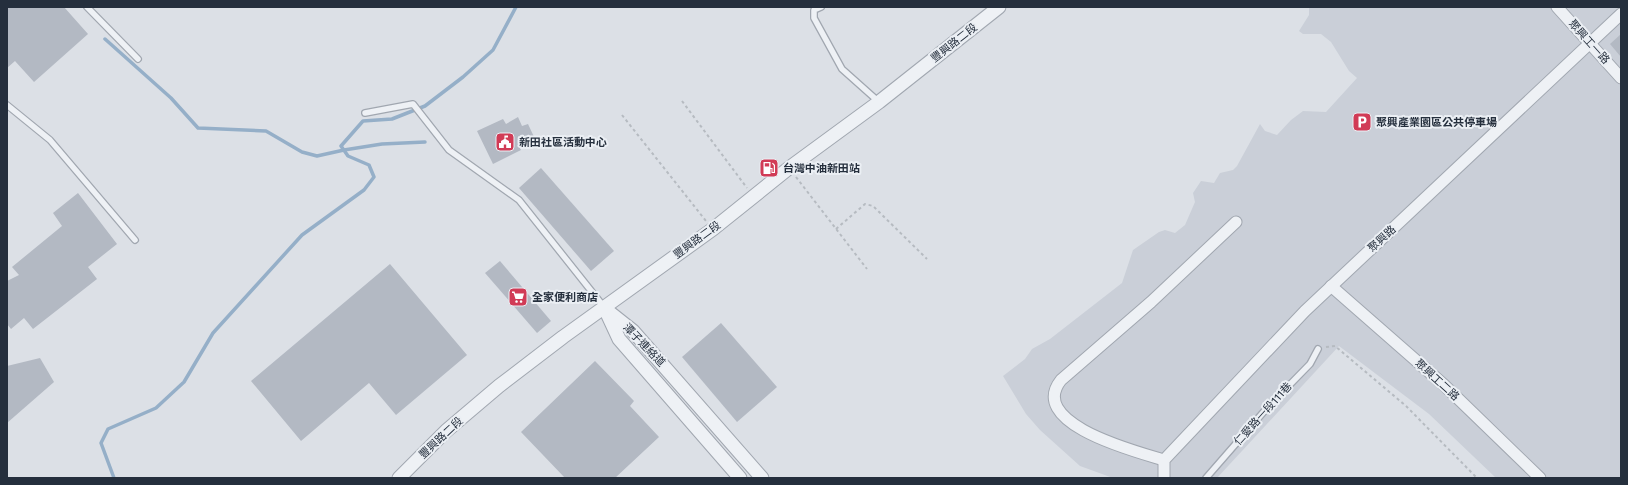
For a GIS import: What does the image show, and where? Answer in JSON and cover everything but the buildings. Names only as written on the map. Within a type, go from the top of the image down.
[{"type":"street","name":"豐興路二段","points":[[399,478],[446,431],[499,386],[563,337],[713,229],[789,168],[879,102],[999,7]]},
{"type":"street","name":"聚興工一路","points":[[1557,7],[1621,78]]},
{"type":"street","name":"聚興路","points":[[1164,460],[1305,311],[1591,44],[1621,14]]},
{"type":"street","points":[[1164,478],[1164,460],[1115,445],[1086,432],[1068,421],[1060,414],[1054,398],[1055,388],[1061,380],[1151,302],[1236,222]]},
{"type":"street","name":"聚興工二路","points":[[1331,286],[1444,385],[1540,478]]},
{"type":"street","name":"潭子連絡道","points":[[604,308],[618,339],[740,478]]},
{"type":"street","name":"潭子連絡道","points":[[604,308],[633,331],[762,478]]},
{"type":"lane","points":[[87,7],[138,59]]},
{"type":"lane","points":[[821,7],[814,10],[814,18],[842,69],[879,102]]},
{"type":"lane","points":[[365,113],[413,104],[449,150],[519,200],[604,308]]},
{"type":"lane","points":[[7,105],[50,140],[135,240]]},
{"type":"lane","name":"仁愛路一段111巷","points":[[1206,478],[1266,408],[1310,364],[1318,349]]},
{"type":"path","points":[[682,101],[753,197]]},
{"type":"path","points":[[622,115],[713,229]]},
{"type":"path","points":[[789,168],[867,269]]},
{"type":"path","points":[[836,229],[865,204],[873,206],[927,260]]},
{"type":"path","points":[[1318,349],[1335,346],[1340,350],[1406,406],[1477,478]]},
{"type":"shaded area","points":[[1309,7],[1621,7],[1621,478],[1496,478],[1429,414],[1339,346],[1217,478],[1113,478],[1080,466],[1040,430],[1026,414],[1003,376],[1025,359],[1032,349],[1050,339],[1122,283],[1133,250],[1159,232],[1165,230],[1175,233],[1185,225],[1195,202],[1193,193],[1201,181],[1214,183],[1220,173],[1233,170],[1237,166],[1260,124],[1265,131],[1277,135],[1291,120],[1303,111],[1326,112],[1357,78],[1349,71],[1331,42],[1321,34],[1303,34],[1299,31],[1309,15]]},
{"type":"waterway","points":[[114,478],[101,443],[108,429],[156,408],[184,382],[213,333],[302,235],[364,190],[374,177],[369,165],[348,156],[341,146],[363,121],[392,119],[425,106],[463,77],[493,50],[516,7]]},
{"type":"waterway","points":[[105,39],[171,98],[198,128],[266,131],[302,152],[317,156],[382,144],[425,142]]},
{"type":"place","name":"聚興產業園區公共停車場","points":[[1362,122]]},
{"type":"place","name":"新田社區活動中心","points":[[505,142]]},
{"type":"place","name":"台灣中油新田站","points":[[769,168]]},
{"type":"place","name":"全家便利商店","points":[[518,297]]}]
